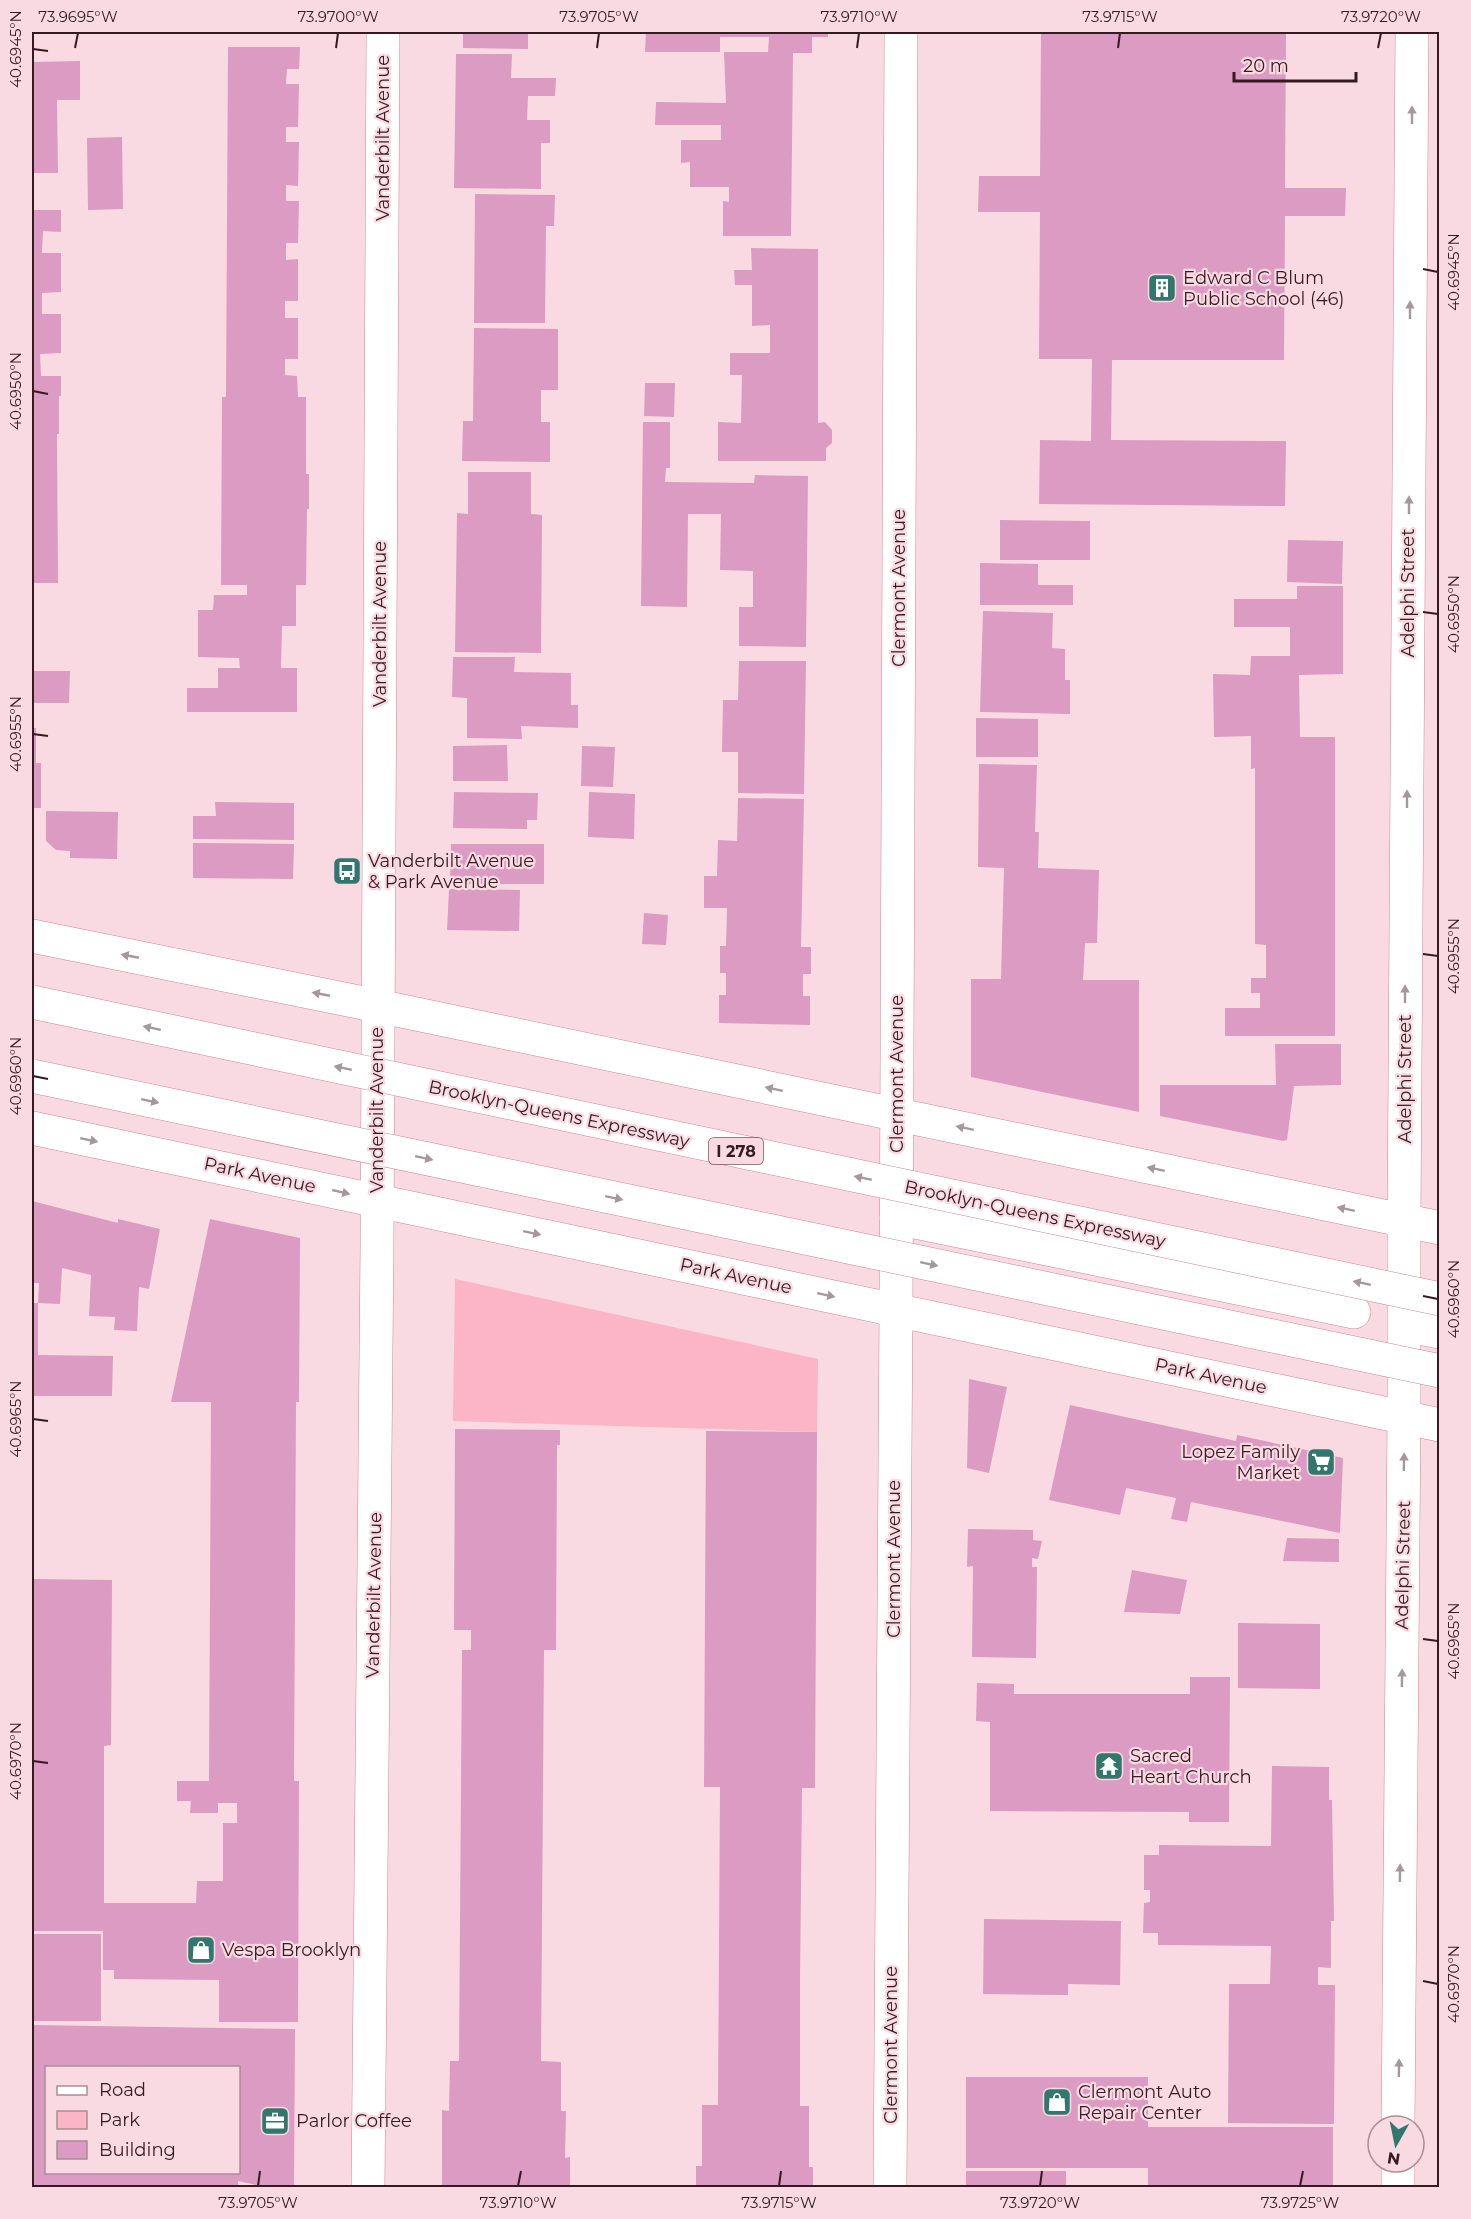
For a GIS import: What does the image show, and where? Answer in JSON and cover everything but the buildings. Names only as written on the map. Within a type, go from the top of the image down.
[{"type":"main road","name":"Vanderbilt Avenue","points":[[368,2187],[383,32]]},
{"type":"main road","name":"Clermont Avenue","points":[[890,2187],[902,32]]},
{"type":"main road","name":"Adelphi Street","points":[[1398,2114],[1412,32]]},
{"type":"main road","points":[[32,936],[1440,1228]]},
{"type":"main road","name":"Brooklyn-Queens Expressway","points":[[32,1002],[1440,1299]]},
{"type":"main road","points":[[32,1076],[1440,1371]]},
{"type":"main road","name":"Park Avenue","points":[[32,1128],[1440,1425]]},
{"type":"main road","points":[[896,1218],[1354,1312]]},
{"type":"main road","points":[[1404,1325],[1440,1332]]},
{"type":"green space","points":[[455,1279],[818,1359],[817,1432],[453,1421]]},
{"type":"place","name":"Edward C Blum Public School (46)","points":[[1162,288]]},
{"type":"place","name":"Vanderbilt Avenue & Park Avenue","points":[[347,871]]},
{"type":"place","name":"Lopez Family Market","points":[[1321,1462]]},
{"type":"place","name":"Sacred Heart Church","points":[[1109,1766]]},
{"type":"place","name":"Vespa Brooklyn","points":[[201,1950]]},
{"type":"place","name":"Clermont Auto Repair Center","points":[[1057,2102]]},
{"type":"place","name":"Parlor Coffee","points":[[275,2121]]}]
